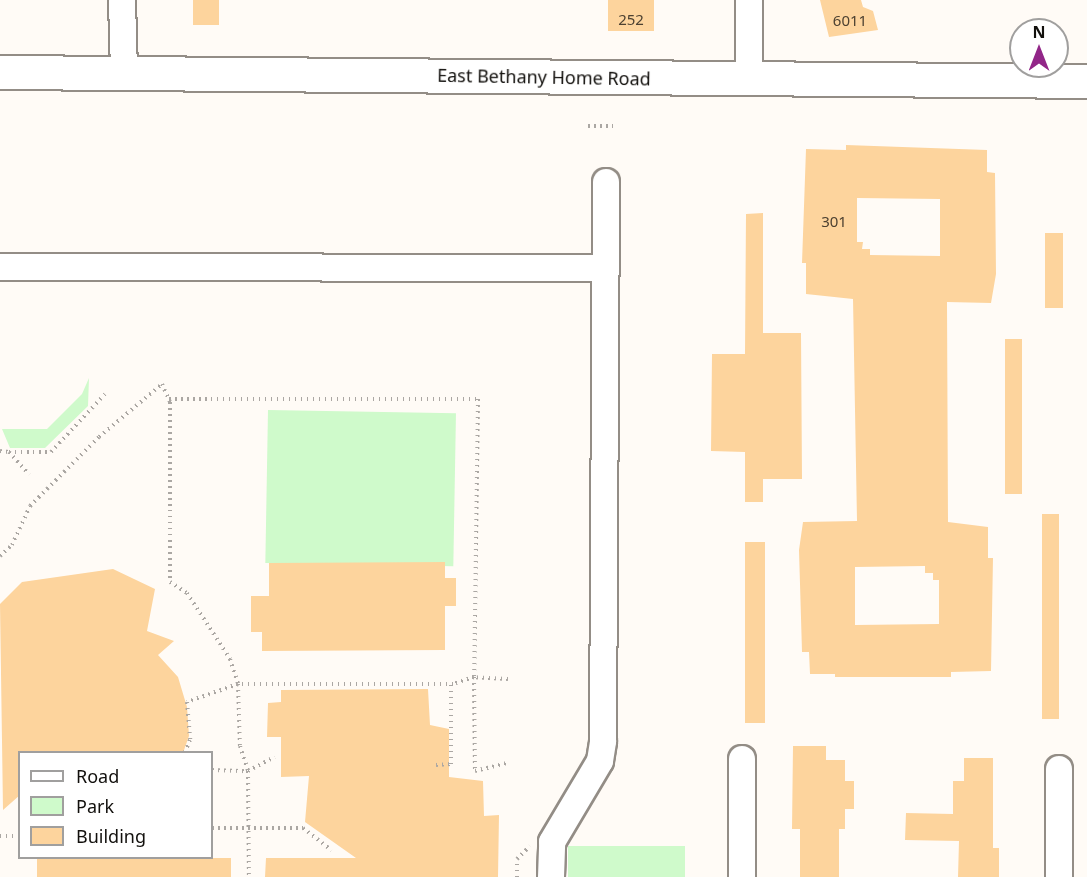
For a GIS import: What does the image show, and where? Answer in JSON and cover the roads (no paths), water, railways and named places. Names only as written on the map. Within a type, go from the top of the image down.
[{"type":"main road","name":"East Bethany Home Road","points":[[0,72],[1087,81]]},
{"type":"street","points":[[122,0],[124,73]]},
{"type":"street","points":[[749,0],[750,80]]},
{"type":"street","points":[[551,877],[552,842],[600,761],[603,741],[606,182]]},
{"type":"street","points":[[0,267],[605,268]]},
{"type":"street","points":[[742,759],[742,877]]},
{"type":"street","points":[[1059,769],[1059,877]]}]
